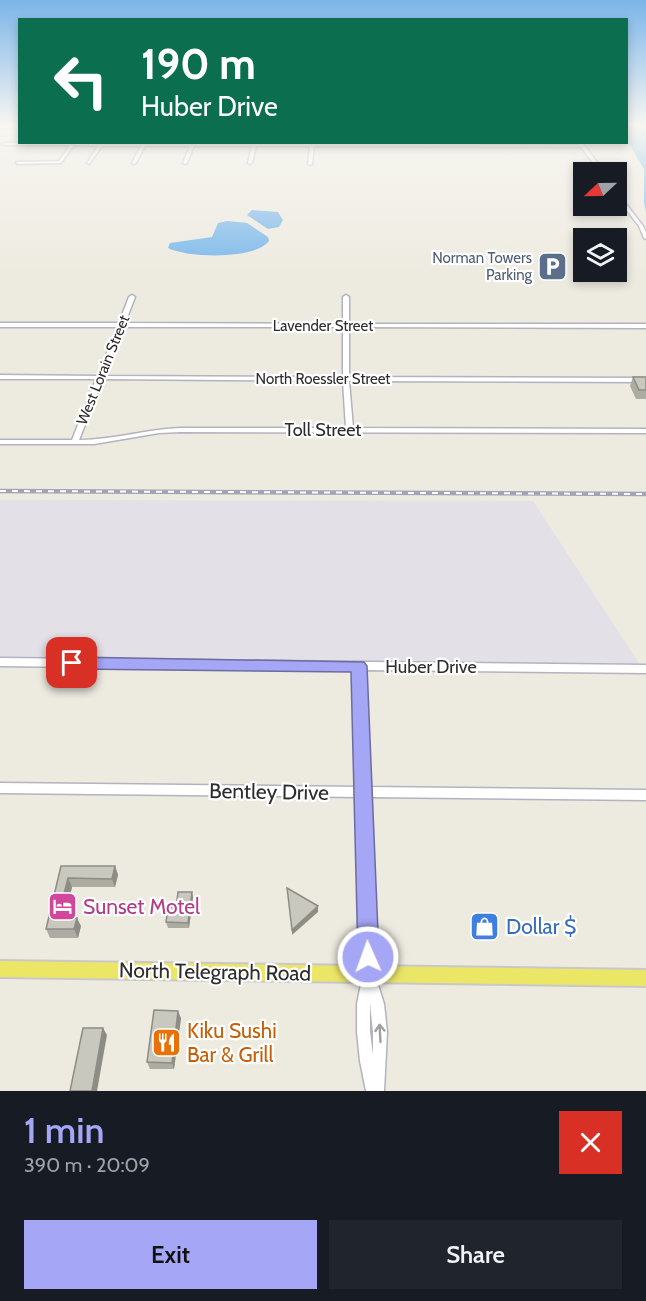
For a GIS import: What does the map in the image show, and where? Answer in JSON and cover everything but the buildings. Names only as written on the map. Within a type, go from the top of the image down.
[{"type":"main road","name":"North Telegraph Road","points":[[0,969],[646,978]]},
{"type":"street","points":[[627,207],[641,226],[646,238]]},
{"type":"street","name":"West Lorain Street","points":[[75,442],[132,297]]},
{"type":"street","points":[[346,297],[346,379],[350,429]]},
{"type":"street","name":"Lavender Street","points":[[0,325],[646,326]]},
{"type":"street","name":"North Roessler Street","points":[[0,377],[646,380]]},
{"type":"street","name":"Toll Street","points":[[0,442],[113,440],[159,431],[350,429],[646,431]]},
{"type":"street","name":"Huber Drive","points":[[0,662],[646,669]]},
{"type":"street","points":[[359,666],[369,974],[362,998],[364,1050],[375,1091]]},
{"type":"street","name":"Bentley Drive","points":[[0,788],[363,794],[646,795]]},
{"type":"shaded area","points":[[0,500],[533,501],[642,668],[0,662]]},
{"type":"water","points":[[644,176],[646,176],[646,212]]},
{"type":"water","points":[[252,210],[278,212],[283,220],[279,227],[268,229],[247,215]]},
{"type":"water","points":[[227,221],[247,223],[268,237],[269,241],[250,252],[236,254],[190,254],[168,248],[170,243],[212,237],[218,223]]},
{"type":"railway","points":[[0,491],[646,494]]},
{"type":"place","name":"Norman Towers Parking","points":[[553,267]]},
{"type":"place","name":"Sunset Motel","points":[[62,907]]},
{"type":"place","name":"Dollar $","points":[[485,927]]},
{"type":"place","name":"Kiku Sushi Bar & Grill","points":[[166,1043]]},
{"type":"route","points":[[72,663],[359,666],[368,957]]}]
